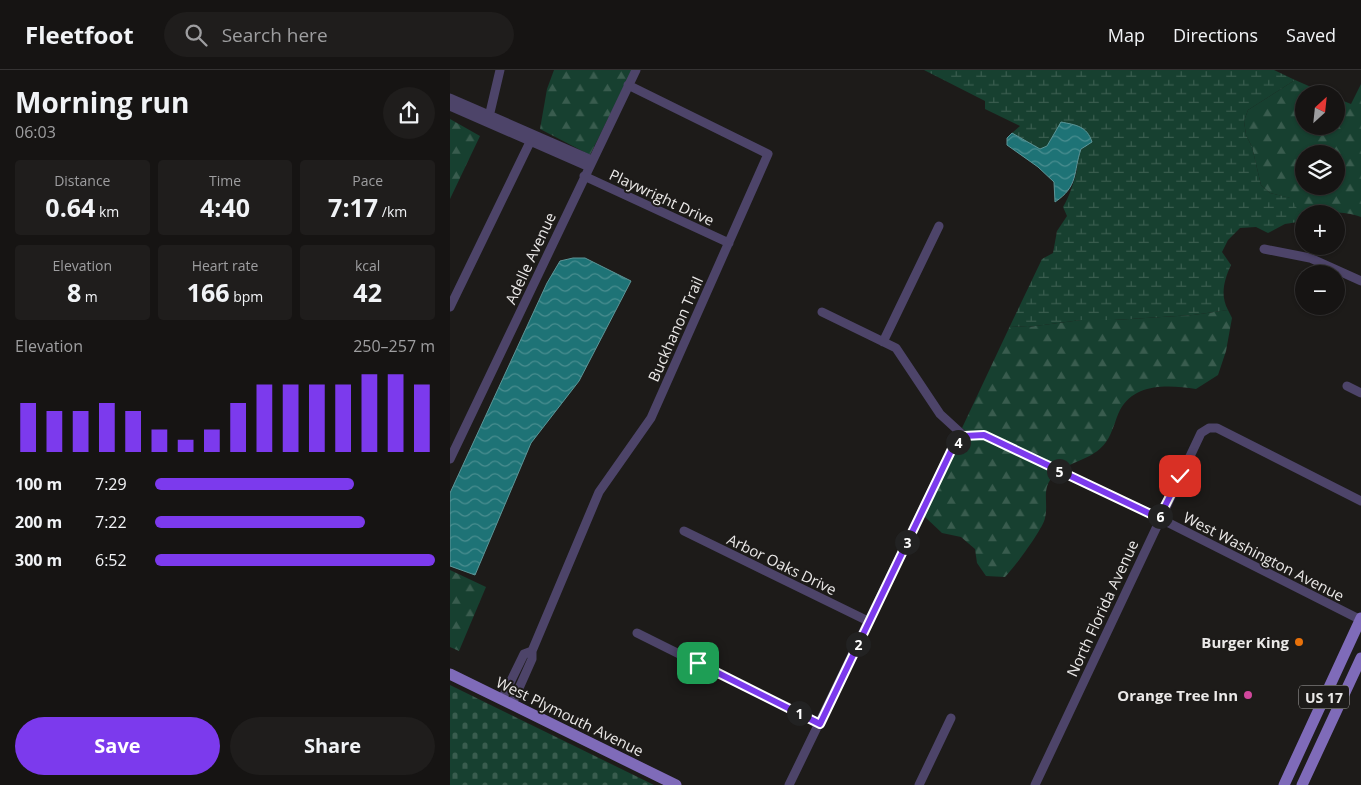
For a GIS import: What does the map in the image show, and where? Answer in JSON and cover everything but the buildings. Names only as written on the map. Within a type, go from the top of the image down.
[{"type":"main road","name":"US 17","points":[[1284,785],[1361,619]]},
{"type":"main road","name":"US 17","points":[[1302,785],[1361,658]]},
{"type":"main road","name":"West Plymouth Avenue","points":[[450,674],[676,785]]},
{"type":"street","points":[[489,119],[500,70]]},
{"type":"street","name":"Adelle Avenue","points":[[450,458],[636,70]]},
{"type":"street","name":"Buckhanon Trail","points":[[507,702],[532,659],[532,651],[600,492],[651,418],[768,154],[628,86]]},
{"type":"street","name":"Playwright Drive","points":[[450,98],[531,140],[590,164]]},
{"type":"street","name":"Playwright Drive","points":[[450,106],[489,119],[590,164]]},
{"type":"street","points":[[450,307],[531,140]]},
{"type":"street","name":"Playwright Drive","points":[[584,176],[729,243]]},
{"type":"street","points":[[883,342],[939,226]]},
{"type":"street","points":[[1264,250],[1310,258],[1361,281]]},
{"type":"street","points":[[789,785],[953,447],[964,436],[940,414],[896,348],[822,312]]},
{"type":"street","points":[[1347,386],[1361,393]]},
{"type":"street","name":"North Florida Avenue","points":[[1035,785],[1159,518],[1201,433],[1208,428],[1217,428],[1361,501]]},
{"type":"street","name":"West Washington Avenue","points":[[964,436],[984,435],[1159,518],[1361,619]]},
{"type":"street","name":"Arbor Oaks Drive","points":[[684,531],[868,621]]},
{"type":"street","points":[[637,633],[820,724]]},
{"type":"street","points":[[919,785],[951,718]]},
{"type":"green space","points":[[554,70],[632,70],[590,155],[540,129],[547,89]]},
{"type":"green space","points":[[924,70],[1274,70],[1295,80],[1248,110],[1244,121],[1246,135],[1252,147],[1261,185],[1270,193],[1291,198],[1295,205],[1295,222],[1285,224],[1268,233],[1256,227],[1240,228],[1228,240],[1222,252],[1231,265],[1226,276],[1224,288],[1224,299],[1228,310],[1193,315],[1081,320],[1028,327],[1010,326],[1042,259],[1053,253],[1057,231],[1067,216],[1063,207],[1075,178],[1081,151],[1086,144],[1057,129],[1047,146],[1040,149],[1012,133],[1020,126],[985,109],[985,101]]},
{"type":"green space","points":[[1295,80],[1306,85],[1295,85],[1295,135],[1345,135],[1345,102],[1351,104],[1361,84],[1361,217],[1345,214],[1345,205],[1295,206],[1290,198],[1270,193],[1261,185],[1252,147],[1246,135],[1244,121],[1248,110]]},
{"type":"green space","points":[[450,119],[480,136],[450,199]]},
{"type":"green space","points":[[1228,310],[1232,318],[1226,351],[1218,375],[1196,389],[1164,387],[1144,390],[1135,394],[1120,410],[1110,434],[1102,447],[1064,468],[986,431],[966,431],[962,428],[1010,326],[1028,327],[1081,320],[1193,315]]},
{"type":"green space","points":[[982,439],[1055,474],[1050,479],[1046,490],[1046,512],[1043,523],[1028,548],[1005,577],[986,576],[977,563],[975,549],[961,537],[942,533],[924,516],[956,449],[966,440]]},
{"type":"green space","points":[[450,570],[486,587],[459,651],[450,647]]},
{"type":"green space","points":[[450,685],[654,785],[450,785]]},
{"type":"water","points":[[1061,122],[1084,129],[1092,142],[1081,149],[1072,184],[1063,196],[1055,202],[1054,182],[1038,167],[1007,145],[1007,138],[1012,133],[1040,149],[1047,146]]},
{"type":"water","points":[[585,258],[631,281],[579,381],[531,443],[475,575],[450,566],[450,493],[547,283],[560,261]]},
{"type":"place","name":"Burger King","points":[[1299,642]]},
{"type":"place","name":"Orange Tree Inn","points":[[1248,695]]},
{"type":"route","points":[[698,663],[820,724],[953,447],[964,436],[984,435],[1159,518],[1180,476]]}]
